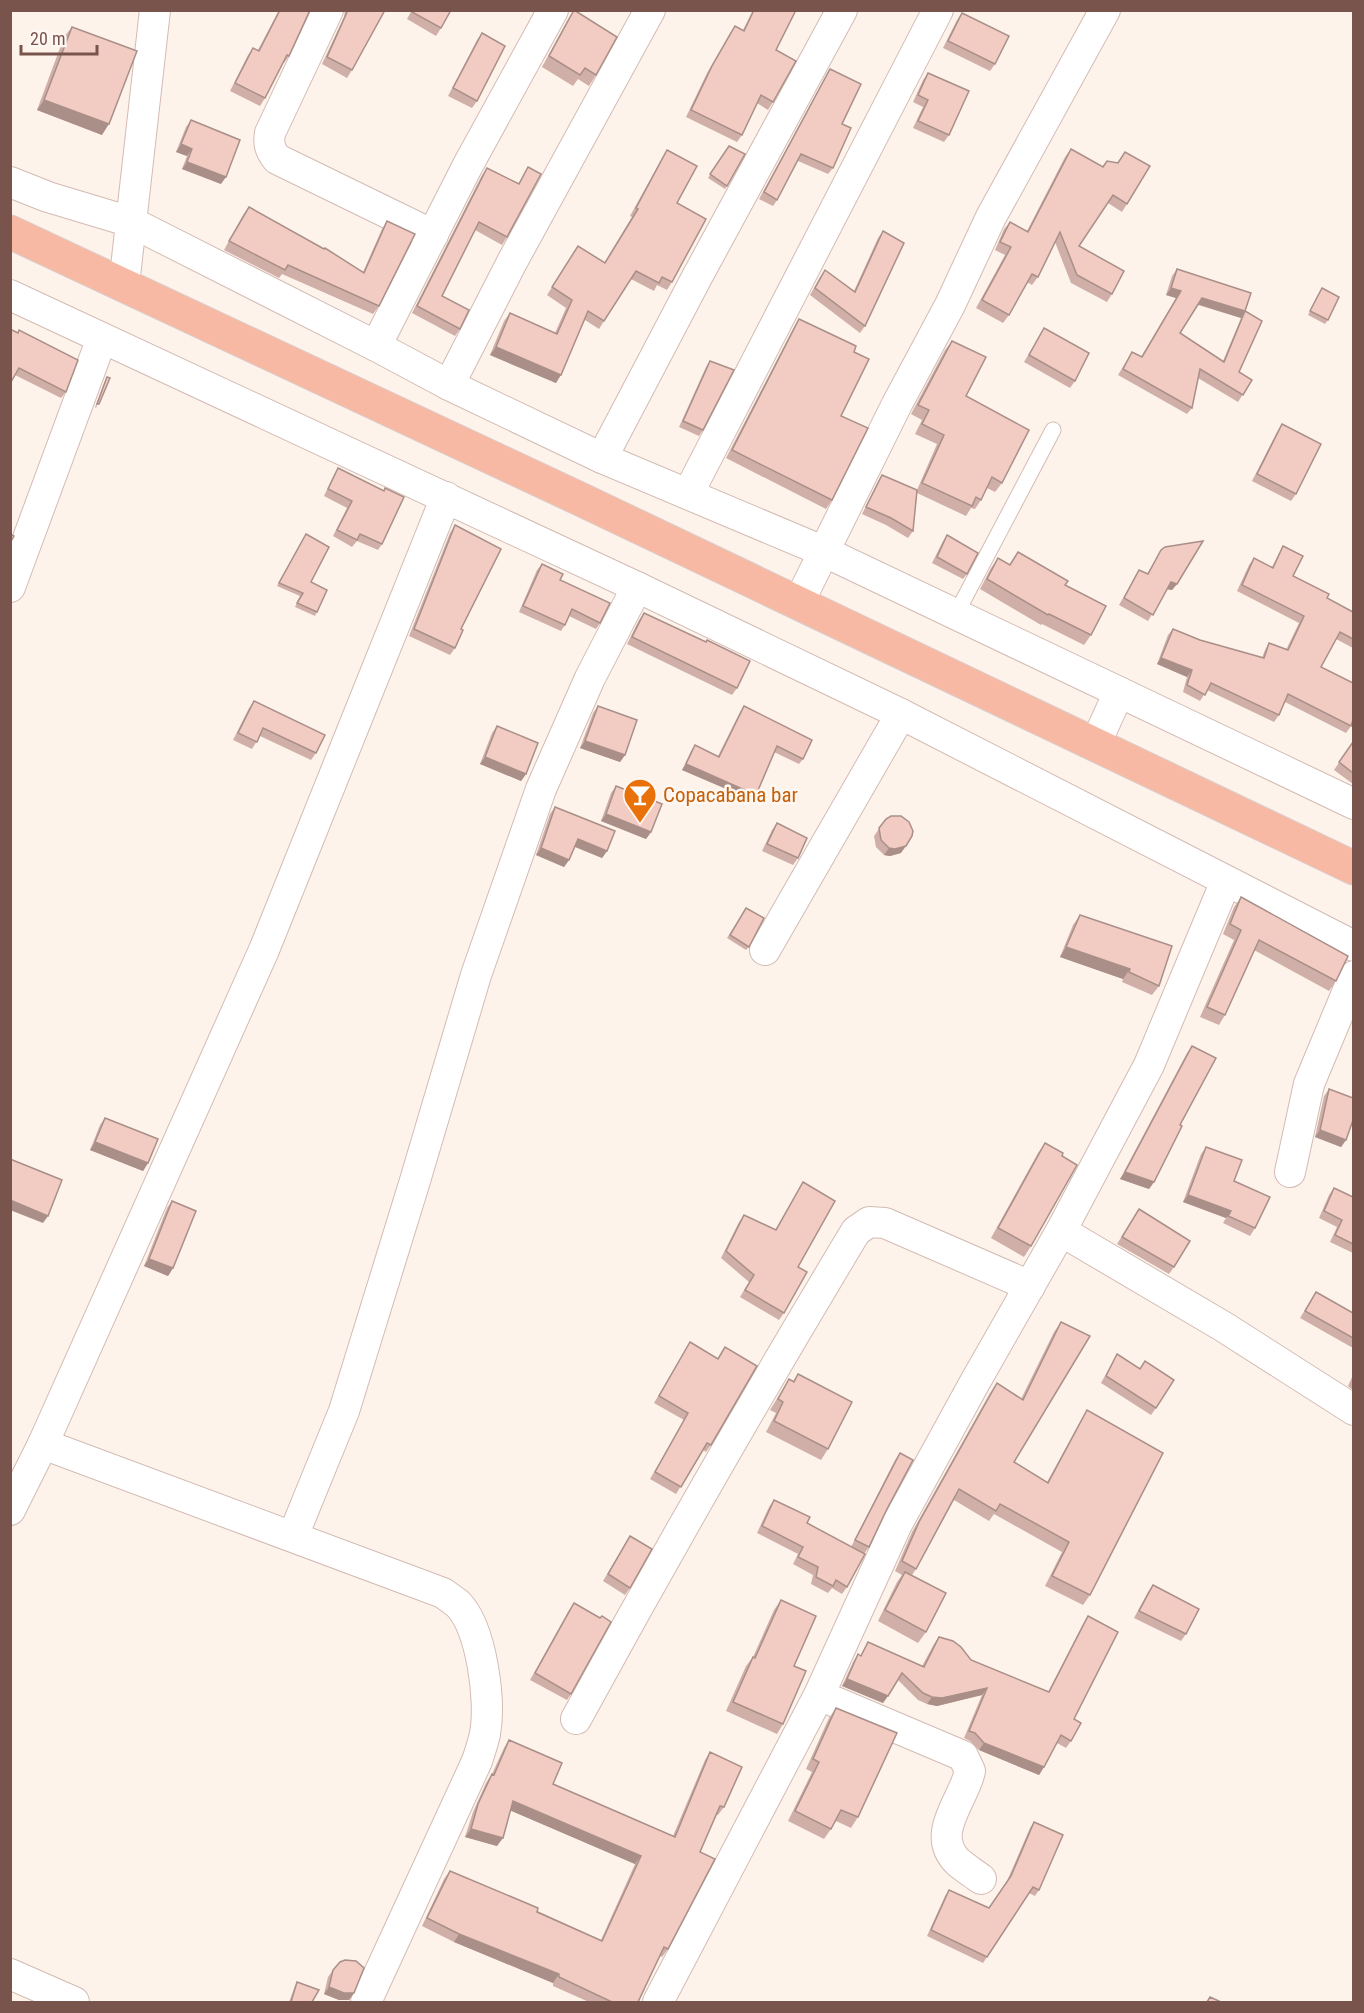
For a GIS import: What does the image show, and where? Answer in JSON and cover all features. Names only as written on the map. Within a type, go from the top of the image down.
[{"type":"highway","points":[[10,232],[591,504],[1353,868]]},
{"type":"street","points":[[124,285],[155,10]]},
{"type":"street","points":[[328,10],[270,133],[268,143],[272,152],[277,159],[433,235]]},
{"type":"street","points":[[376,346],[468,165],[553,10]]},
{"type":"street","points":[[449,385],[512,262],[650,10]]},
{"type":"street","points":[[602,458],[842,10]]},
{"type":"street","points":[[688,494],[938,10]]},
{"type":"street","points":[[798,604],[897,404],[950,305],[991,218],[1105,10]]},
{"type":"street","points":[[10,182],[48,197],[131,222],[449,385],[602,458],[825,552],[1353,804]]},
{"type":"street","points":[[10,295],[316,439],[446,497],[901,714],[1353,946]]},
{"type":"street","points":[[10,587],[102,338]]},
{"type":"street","points":[[10,1510],[43,1444],[264,950],[446,497]]},
{"type":"street","points":[[293,1536],[344,1411],[476,975],[541,789],[590,678],[637,587]]},
{"type":"street","points":[[1095,745],[1119,692]]},
{"type":"street","points":[[765,950],[901,714]]},
{"type":"street","points":[[658,2002],[819,1695],[897,1524],[1061,1231],[1149,1065],[1226,881]]},
{"type":"street","points":[[1290,1172],[1309,1084],[1353,976]]},
{"type":"street","points":[[576,1719],[675,1539],[856,1231],[869,1222],[885,1223],[1030,1286]]},
{"type":"street","points":[[1061,1231],[1224,1327],[1353,1410]]},
{"type":"street","points":[[43,1444],[443,1593],[458,1604],[470,1623],[479,1647],[486,1694],[486,1732],[477,1761],[366,2002]]},
{"type":"street","points":[[819,1695],[963,1756],[970,1771],[949,1821],[948,1842],[957,1861],[981,1879]]},
{"type":"street","points":[[10,1974],[75,2002]]},
{"type":"lane","points":[[956,614],[1053,430]]},
{"type":"building","points":[[280,10],[310,10],[289,56],[287,55],[265,98],[235,83],[253,48],[259,51]]},
{"type":"building","points":[[348,10],[385,10],[352,70],[327,57]]},
{"type":"building","points":[[413,10],[451,10],[441,28],[412,12]]},
{"type":"building","points":[[574,10],[617,37],[596,75],[585,68],[580,75],[549,56]]},
{"type":"building","points":[[754,10],[796,10],[776,50],[796,61],[773,102],[761,95],[742,135],[691,110],[712,66],[735,26],[744,31]]},
{"type":"building","points":[[962,13],[1009,36],[995,64],[948,41]]},
{"type":"building","points":[[72,27],[137,51],[109,124],[44,100]]},
{"type":"building","points":[[482,33],[505,46],[477,101],[453,88]]},
{"type":"building","points":[[830,69],[861,84],[842,124],[851,128],[833,168],[801,154],[777,200],[764,192]]},
{"type":"building","points":[[928,73],[969,91],[949,135],[918,121],[928,100],[918,95]]},
{"type":"building","points":[[191,120],[240,140],[226,177],[187,162],[192,149],[181,144]]},
{"type":"building","points":[[729,146],[745,154],[727,186],[710,174]]},
{"type":"building","points":[[1071,149],[1103,167],[1107,161],[1118,163],[1125,152],[1150,166],[1127,204],[1113,195],[1079,246],[1124,271],[1112,294],[1077,275],[1060,232],[1038,277],[1032,274],[1009,315],[982,300],[1011,247],[1000,242],[1010,222],[1028,232]]},
{"type":"building","points":[[667,150],[697,166],[677,203],[706,219],[672,282],[662,277],[659,283],[636,271],[604,321],[588,311],[561,375],[496,347],[510,313],[557,334],[572,300],[552,287],[578,246],[605,263],[638,209],[636,208]]},
{"type":"building","points":[[528,167],[541,174],[507,237],[479,222],[442,296],[469,310],[460,329],[417,306],[487,168],[519,184]]},
{"type":"building","points":[[249,207],[325,248],[364,273],[387,221],[415,234],[379,306],[288,265],[285,270],[229,241]]},
{"type":"building","points":[[883,231],[904,243],[865,326],[815,288],[825,270],[855,292]]},
{"type":"building","points":[[1177,269],[1251,293],[1245,311],[1262,321],[1239,372],[1252,380],[1243,395],[1200,369],[1192,408],[1123,369],[1132,352],[1142,357],[1181,291],[1171,288]],"holes":[[[1202,298],[1245,311],[1224,362],[1180,333]]]},
{"type":"building","points":[[1322,288],[1339,297],[1328,320],[1310,311]]},
{"type":"building","points":[[799,319],[856,346],[854,352],[869,359],[841,416],[868,428],[832,500],[732,450]]},
{"type":"building","points":[[1044,328],[1089,353],[1075,381],[1029,355]]},
{"type":"building","points":[[10,329],[18,333],[19,330],[78,360],[66,392],[19,368],[10,382]]},
{"type":"building","points":[[952,341],[986,357],[966,396],[1029,430],[1002,483],[992,477],[981,500],[976,497],[972,506],[922,483],[944,435],[922,424],[929,410],[918,405]]},
{"type":"building","points":[[710,361],[734,370],[703,430],[683,421]]},
{"type":"building","points":[[107,377],[110,378],[97,404]]},
{"type":"building","points":[[1282,424],[1321,444],[1296,494],[1257,474]]},
{"type":"building","points":[[338,468],[384,491],[385,488],[404,497],[382,544],[360,534],[357,540],[337,530],[352,501],[328,489]]},
{"type":"building","points":[[882,475],[917,490],[913,531],[866,507]]},
{"type":"building","points":[[455,525],[501,549],[461,629],[463,630],[455,648],[414,629]]},
{"type":"building","points":[[306,534],[329,547],[311,582],[327,590],[317,612],[297,603],[303,593],[279,583]]},
{"type":"building","points":[[947,535],[978,553],[967,574],[937,557]]},
{"type":"building","points":[[1203,541],[1177,584],[1171,582],[1153,615],[1124,598],[1139,570],[1148,574],[1165,547]]},
{"type":"building","points":[[1283,546],[1303,556],[1293,576],[1329,594],[1327,598],[1353,612],[1353,639],[1340,632],[1321,667],[1353,683],[1351,726],[1288,694],[1279,715],[1211,683],[1205,695],[1187,685],[1192,670],[1161,658],[1173,629],[1200,640],[1264,658],[1269,643],[1288,650],[1304,616],[1242,585],[1254,558],[1273,568]]},
{"type":"building","points":[[1018,552],[1068,581],[1065,585],[1106,606],[1091,635],[1048,615],[987,579],[998,558],[1010,565]]},
{"type":"building","points":[[542,564],[563,574],[560,580],[610,603],[600,623],[572,609],[565,625],[523,606]]},
{"type":"building","points":[[644,613],[750,661],[737,688],[632,637]]},
{"type":"building","points":[[254,701],[325,735],[316,753],[263,728],[257,742],[238,733]]},
{"type":"building","points":[[598,706],[637,720],[625,755],[585,741]]},
{"type":"building","points":[[744,706],[812,740],[803,759],[777,746],[756,795],[686,764],[695,745],[719,757]]},
{"type":"building","points":[[497,726],[538,743],[526,774],[485,757]]},
{"type":"building","points":[[1353,742],[1353,773],[1339,762]]},
{"type":"building","points":[[616,786],[662,804],[651,832],[606,814]]},
{"type":"building","points":[[555,807],[615,831],[607,851],[578,839],[569,860],[541,848]]},
{"type":"building","points":[[891,816],[901,816],[909,822],[913,831],[906,846],[889,848],[881,840],[879,828]]},
{"type":"building","points":[[777,823],[807,838],[798,858],[767,844]]},
{"type":"building","points":[[1241,897],[1348,956],[1336,981],[1259,940],[1225,1015],[1207,1007],[1241,930],[1230,924]]},
{"type":"building","points":[[746,908],[764,918],[749,947],[730,935]]},
{"type":"building","points":[[1080,915],[1172,946],[1159,986],[1129,972],[1130,969],[1066,947]]},
{"type":"building","points":[[1192,1046],[1216,1058],[1180,1125],[1182,1126],[1154,1182],[1125,1172]]},
{"type":"building","points":[[1329,1089],[1353,1098],[1353,1120],[1346,1140],[1320,1130]]},
{"type":"building","points":[[105,1118],[158,1139],[148,1163],[95,1142]]},
{"type":"building","points":[[1045,1143],[1063,1153],[1062,1156],[1077,1165],[1031,1246],[998,1228]]},
{"type":"building","points":[[1206,1147],[1242,1160],[1234,1181],[1270,1197],[1255,1228],[1228,1216],[1231,1211],[1188,1195]]},
{"type":"building","points":[[10,1159],[62,1180],[48,1216],[10,1200]]},
{"type":"building","points":[[803,1182],[835,1201],[798,1267],[807,1272],[784,1313],[745,1290],[754,1275],[726,1251],[744,1215],[776,1230]]},
{"type":"building","points":[[1334,1188],[1353,1197],[1353,1244],[1335,1235],[1342,1220],[1324,1211]]},
{"type":"building","points":[[172,1201],[196,1211],[173,1268],[149,1259]]},
{"type":"building","points":[[1139,1209],[1190,1241],[1174,1267],[1122,1237]]},
{"type":"building","points":[[1316,1292],[1353,1313],[1353,1338],[1305,1311]]},
{"type":"building","points":[[1061,1322],[1090,1336],[1014,1462],[1048,1483],[1087,1410],[1163,1453],[1090,1595],[1052,1576],[1069,1542],[1000,1504],[996,1511],[959,1489],[916,1569],[902,1561],[919,1522],[997,1383],[1023,1400]]},
{"type":"building","points":[[690,1342],[718,1359],[725,1347],[757,1366],[711,1445],[707,1443],[681,1487],[655,1472],[688,1413],[659,1396]]},
{"type":"building","points":[[1117,1354],[1140,1369],[1145,1361],[1174,1380],[1156,1408],[1106,1376]]},
{"type":"building","points":[[798,1374],[852,1402],[828,1449],[774,1421],[783,1402],[778,1399],[789,1379],[794,1382]]},
{"type":"building","points":[[900,1453],[913,1460],[869,1547],[855,1540]]},
{"type":"building","points":[[774,1500],[810,1517],[807,1523],[865,1554],[847,1587],[836,1580],[833,1586],[816,1577],[818,1567],[798,1557],[803,1547],[762,1526]]},
{"type":"building","points":[[630,1536],[652,1549],[630,1588],[608,1574]]},
{"type":"building","points":[[905,1572],[946,1593],[926,1632],[885,1610]]},
{"type":"building","points":[[1153,1585],[1199,1609],[1186,1634],[1139,1611]]},
{"type":"building","points":[[781,1600],[816,1616],[794,1666],[806,1671],[783,1724],[733,1702]]},
{"type":"building","points":[[574,1603],[611,1622],[571,1694],[535,1673]]},
{"type":"building","points":[[1088,1616],[1118,1632],[1074,1719],[1081,1723],[1071,1741],[1061,1735],[1044,1767],[984,1743],[975,1733],[969,1731],[987,1688],[942,1698],[932,1697],[923,1693],[902,1673],[888,1696],[847,1679],[858,1654],[861,1656],[868,1642],[924,1667],[939,1637],[953,1641],[971,1660],[1049,1692]]},
{"type":"building","points":[[836,1708],[897,1733],[858,1817],[841,1810],[831,1829],[795,1811],[819,1762],[813,1759]]},
{"type":"building","points":[[509,1740],[562,1763],[553,1784],[675,1837],[710,1752],[742,1767],[724,1807],[720,1806],[700,1852],[715,1859],[668,1949],[664,1947],[638,2002],[612,2002],[559,1977],[559,1974],[459,1934],[427,1918],[450,1871],[538,1908],[537,1912],[602,1941],[641,1856],[513,1801],[503,1838],[471,1829],[478,1804]]},
{"type":"building","points":[[1034,1822],[1063,1835],[1039,1890],[1033,1887],[987,1957],[931,1930],[949,1890],[989,1908],[1011,1876]]},
{"type":"building","points":[[345,1960],[356,1961],[364,1968],[354,1993],[344,1993],[329,1987],[333,1970]]},
{"type":"building","points":[[297,1982],[319,1990],[312,2002],[291,2002]]},
{"type":"building","points":[[1210,1997],[1221,2002],[1207,2002]]},
{"type":"place","name":"Copacabana bar","points":[[640,824]]}]
